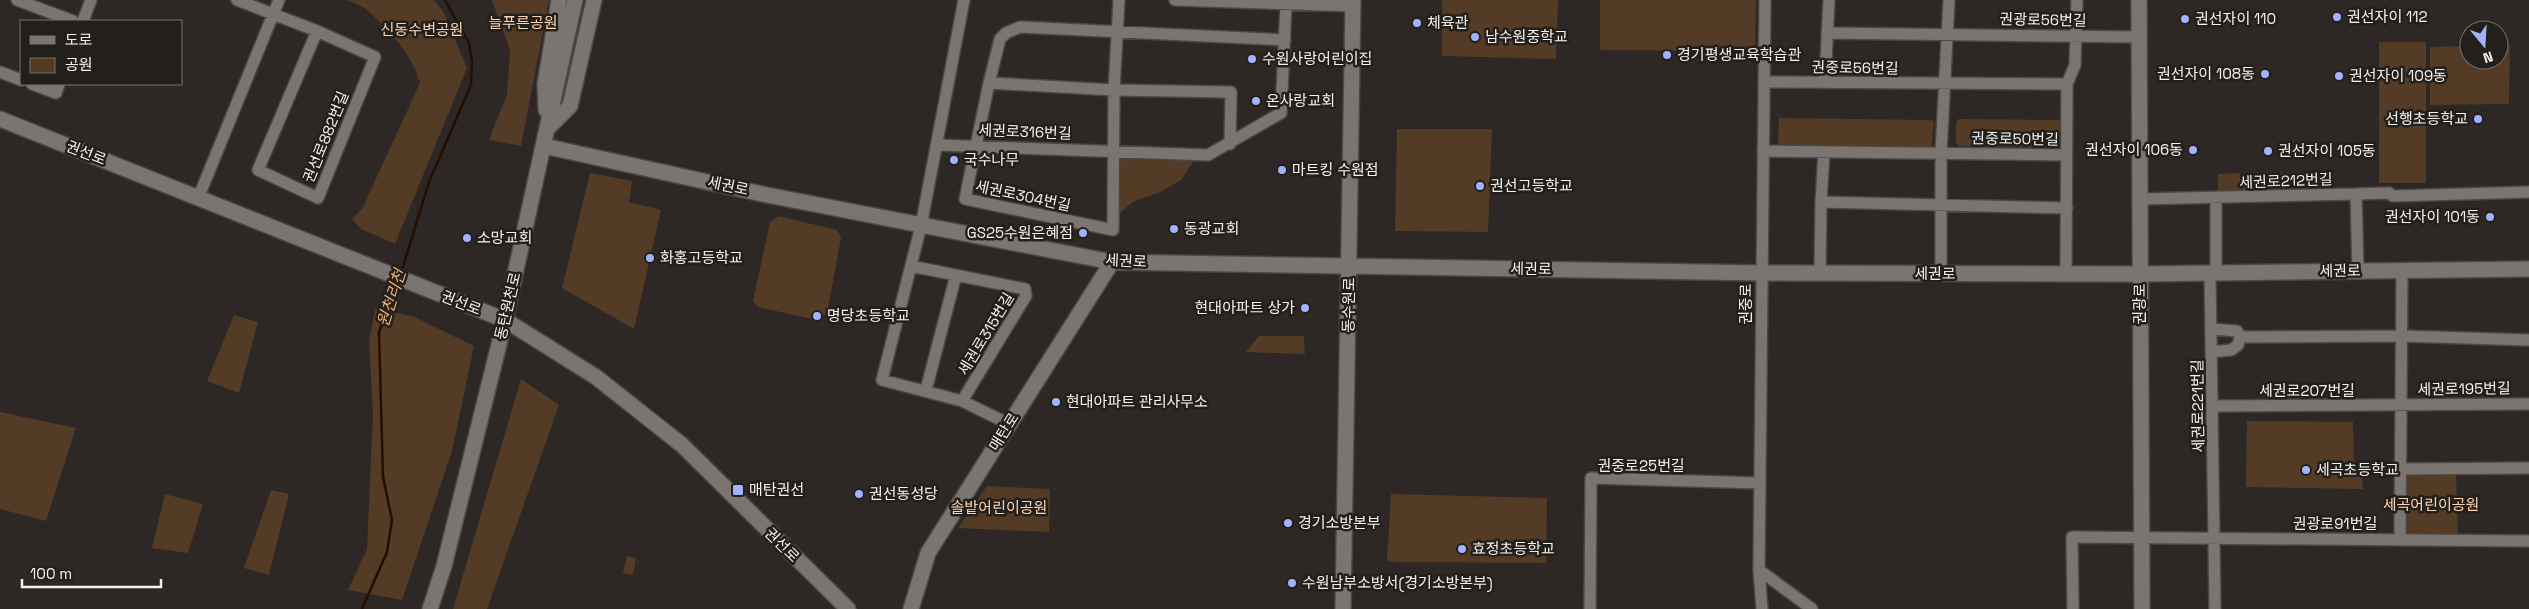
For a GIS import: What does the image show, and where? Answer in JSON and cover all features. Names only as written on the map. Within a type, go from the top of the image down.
[{"type":"street","points":[[18,0],[70,20]]},
{"type":"street","points":[[84,20],[91,0]]},
{"type":"street","points":[[237,0],[274,15]]},
{"type":"street","points":[[199,196],[274,15],[278,0]]},
{"type":"street","points":[[548,129],[545,84],[560,0]]},
{"type":"street","name":"동탄원천로","points":[[430,609],[444,566],[505,320],[575,0]]},
{"type":"street","points":[[548,129],[570,106],[594,0]]},
{"type":"street","points":[[964,0],[921,226],[882,380],[962,401],[1010,424]]},
{"type":"street","name":"세권로304번길","points":[[1119,0],[1117,33],[1114,90],[1113,230],[965,199],[1000,40],[1006,33],[1020,27],[1117,33],[1284,40]]},
{"type":"street","points":[[1175,0],[1286,4],[1353,3]]},
{"type":"street","name":"권중로","points":[[1762,609],[1759,570],[1765,0]]},
{"type":"street","points":[[1825,82],[1829,0]]},
{"type":"street","points":[[1941,274],[1941,153],[1949,0]]},
{"type":"street","points":[[2066,155],[2067,84],[2075,65],[2077,0]]},
{"type":"street","name":"권광로","points":[[2139,0],[2142,609]]},
{"type":"street","name":"동수원로","points":[[1343,609],[1353,3]]},
{"type":"street","points":[[1113,150],[1208,155],[1230,144],[1281,112],[1286,4]]},
{"type":"street","name":"권선로882번길","points":[[274,15],[317,31],[376,57],[318,198],[258,170],[317,31]]},
{"type":"street","name":"권광로56번길","points":[[1827,33],[2138,37]]},
{"type":"street","points":[[0,72],[20,80]]},
{"type":"street","name":"권중로56번길","points":[[1764,82],[1946,85],[2067,84]]},
{"type":"street","points":[[990,83],[1114,90],[1231,92],[1230,144]]},
{"type":"street","points":[[35,85],[56,92],[59,85]]},
{"type":"street","name":"권선로","points":[[0,119],[199,196],[434,293],[505,320],[596,377],[654,421],[682,445],[848,609]]},
{"type":"street","name":"세권로316번길","points":[[936,145],[1113,150]]},
{"type":"street","name":"세권로","points":[[544,146],[921,226],[1112,262],[1820,274],[2140,274],[2529,269]]},
{"type":"street","name":"권중로50번길","points":[[1763,151],[2066,155],[2066,274]]},
{"type":"street","points":[[1820,274],[1824,152]]},
{"type":"street","name":"세권로212번길","points":[[2140,200],[2389,193],[2393,196],[2529,192]]},
{"type":"street","points":[[2356,194],[2358,271]]},
{"type":"street","name":"세권로221번길","points":[[2215,609],[2212,329],[2216,198]]},
{"type":"street","points":[[1821,202],[2067,208]]},
{"type":"street","name":"매탄로","points":[[911,609],[928,553],[1112,262]]},
{"type":"street","name":"세권로315번길","points":[[911,266],[1025,289],[1026,296],[962,401]]},
{"type":"street","points":[[2400,540],[2402,270]]},
{"type":"street","name":"세권로315번길","points":[[926,390],[956,275]]},
{"type":"street","points":[[2212,329],[2236,331],[2240,337],[2238,346],[2231,350],[2212,352]]},
{"type":"street","points":[[2240,337],[2402,336],[2529,340]]},
{"type":"street","name":"세권로195번길","points":[[2400,405],[2529,404]]},
{"type":"street","name":"세권로207번길","points":[[2213,406],[2400,405]]},
{"type":"street","points":[[2400,469],[2529,468]]},
{"type":"street","name":"권중로25번길","points":[[1590,609],[1591,478],[1760,483]]},
{"type":"street","name":"권광로91번길","points":[[2072,609],[2072,537],[2529,542]]},
{"type":"street","points":[[1759,570],[1812,609]]},
{"type":"green space","name":"신동수변공원","points":[[347,0],[434,0],[444,13],[467,68],[395,244],[361,229],[352,219],[362,209],[420,83],[412,63],[392,35],[366,9]]},
{"type":"green space","name":"늘푸른공원","points":[[492,0],[549,0],[521,146],[489,140],[507,94],[510,50]]},
{"type":"green space","points":[[1442,0],[1558,0],[1556,59],[1442,56]]},
{"type":"green space","points":[[1600,0],[1756,0],[1755,51],[1600,50]]},
{"type":"green space","points":[[2379,42],[2426,42],[2426,183],[2379,183]]},
{"type":"green space","points":[[2459,46],[2459,70],[2509,70],[2510,46],[2509,104],[2430,105],[2430,47]]},
{"type":"green space","points":[[1779,118],[1931,120],[1934,122],[1931,150],[1783,149],[1778,142]]},
{"type":"green space","points":[[1959,119],[2066,120],[2066,147],[1959,146],[1956,143],[1956,122]]},
{"type":"green space","points":[[1397,129],[1492,129],[1488,232],[1395,231]]},
{"type":"green space","points":[[1117,152],[1197,156],[1181,180],[1160,192],[1133,202],[1116,216]]},
{"type":"green space","points":[[590,173],[632,181],[629,202],[661,210],[634,329],[562,288]]},
{"type":"green space","points":[[2240,173],[2241,190],[2218,191],[2218,174]]},
{"type":"green space","points":[[2289,173],[2289,191],[2243,191],[2242,174]]},
{"type":"green space","points":[[778,216],[837,230],[841,238],[827,313],[817,320],[758,307],[753,301],[770,222]]},
{"type":"green space","points":[[375,309],[412,316],[474,346],[452,451],[402,600],[348,590],[367,549],[373,413],[369,341]]},
{"type":"green space","points":[[234,315],[258,322],[239,393],[207,381]]},
{"type":"green space","points":[[1259,336],[1304,336],[1305,354],[1246,352]]},
{"type":"green space","points":[[521,379],[559,405],[487,609],[453,609]]},
{"type":"green space","points":[[0,412],[76,428],[46,521],[0,509]]},
{"type":"green space","points":[[2247,421],[2353,422],[2354,475],[2362,477],[2363,489],[2246,487]]},
{"type":"green space","name":"세곡어린이공원","points":[[2456,473],[2458,537],[2406,536],[2404,474]]},
{"type":"green space","name":"솔밭어린이공원","points":[[987,486],[1050,489],[1049,532],[958,528]]},
{"type":"green space","points":[[271,490],[289,494],[269,575],[244,568]]},
{"type":"green space","points":[[165,494],[203,504],[188,553],[152,548]]},
{"type":"green space","points":[[1391,494],[1547,498],[1546,563],[1392,562],[1387,560]]},
{"type":"green space","points":[[627,556],[636,558],[633,575],[623,573]]},
{"type":"waterway","name":"원천리천","points":[[401,273],[429,182],[471,85],[472,62],[469,43],[445,0]]},
{"type":"waterway","name":"원천리천","points":[[362,609],[387,552],[392,520],[383,477],[379,332],[397,283]]},
{"type":"place","name":"권선자이 112","points":[[2337,17]]},
{"type":"place","name":"권선자이 110","points":[[2185,19]]},
{"type":"place","name":"체육관","points":[[1417,23]]},
{"type":"place","name":"남수원중학교","points":[[1475,37]]},
{"type":"place","name":"경기평생교육학습관","points":[[1667,55]]},
{"type":"place","name":"수원사랑어린이집","points":[[1252,59]]},
{"type":"place","name":"권선자이 108동","points":[[2265,74]]},
{"type":"place","name":"권선자이 109동","points":[[2339,76]]},
{"type":"place","name":"온사랑교회","points":[[1256,101]]},
{"type":"place","name":"선행초등학교","points":[[2478,119]]},
{"type":"place","name":"권선자이 106동","points":[[2193,150]]},
{"type":"place","name":"권선자이 105동","points":[[2268,151]]},
{"type":"place","name":"국수나무","points":[[954,160]]},
{"type":"place","name":"마트킹 수원점","points":[[1282,170]]},
{"type":"place","name":"권선고등학교","points":[[1480,186]]},
{"type":"place","name":"권선자이 101동","points":[[2490,217]]},
{"type":"place","name":"동광교회","points":[[1174,229]]},
{"type":"place","name":"GS25수원은혜점","points":[[1083,233]]},
{"type":"place","name":"소망교회","points":[[467,238]]},
{"type":"place","name":"화홍고등학교","points":[[650,258]]},
{"type":"place","name":"현대아파트 상가","points":[[1305,308]]},
{"type":"place","name":"명당초등학교","points":[[817,316]]},
{"type":"place","name":"현대아파트 관리사무소","points":[[1056,402]]},
{"type":"place","name":"세곡초등학교","points":[[2306,470]]},
{"type":"place","name":"매탄권선","points":[[738,490]]},
{"type":"place","name":"권선동성당","points":[[859,494]]},
{"type":"place","name":"경기소방본부","points":[[1288,523]]},
{"type":"place","name":"효정초등학교","points":[[1462,549]]},
{"type":"place","name":"수원남부소방서(경기소방본부)","points":[[1292,583]]}]
